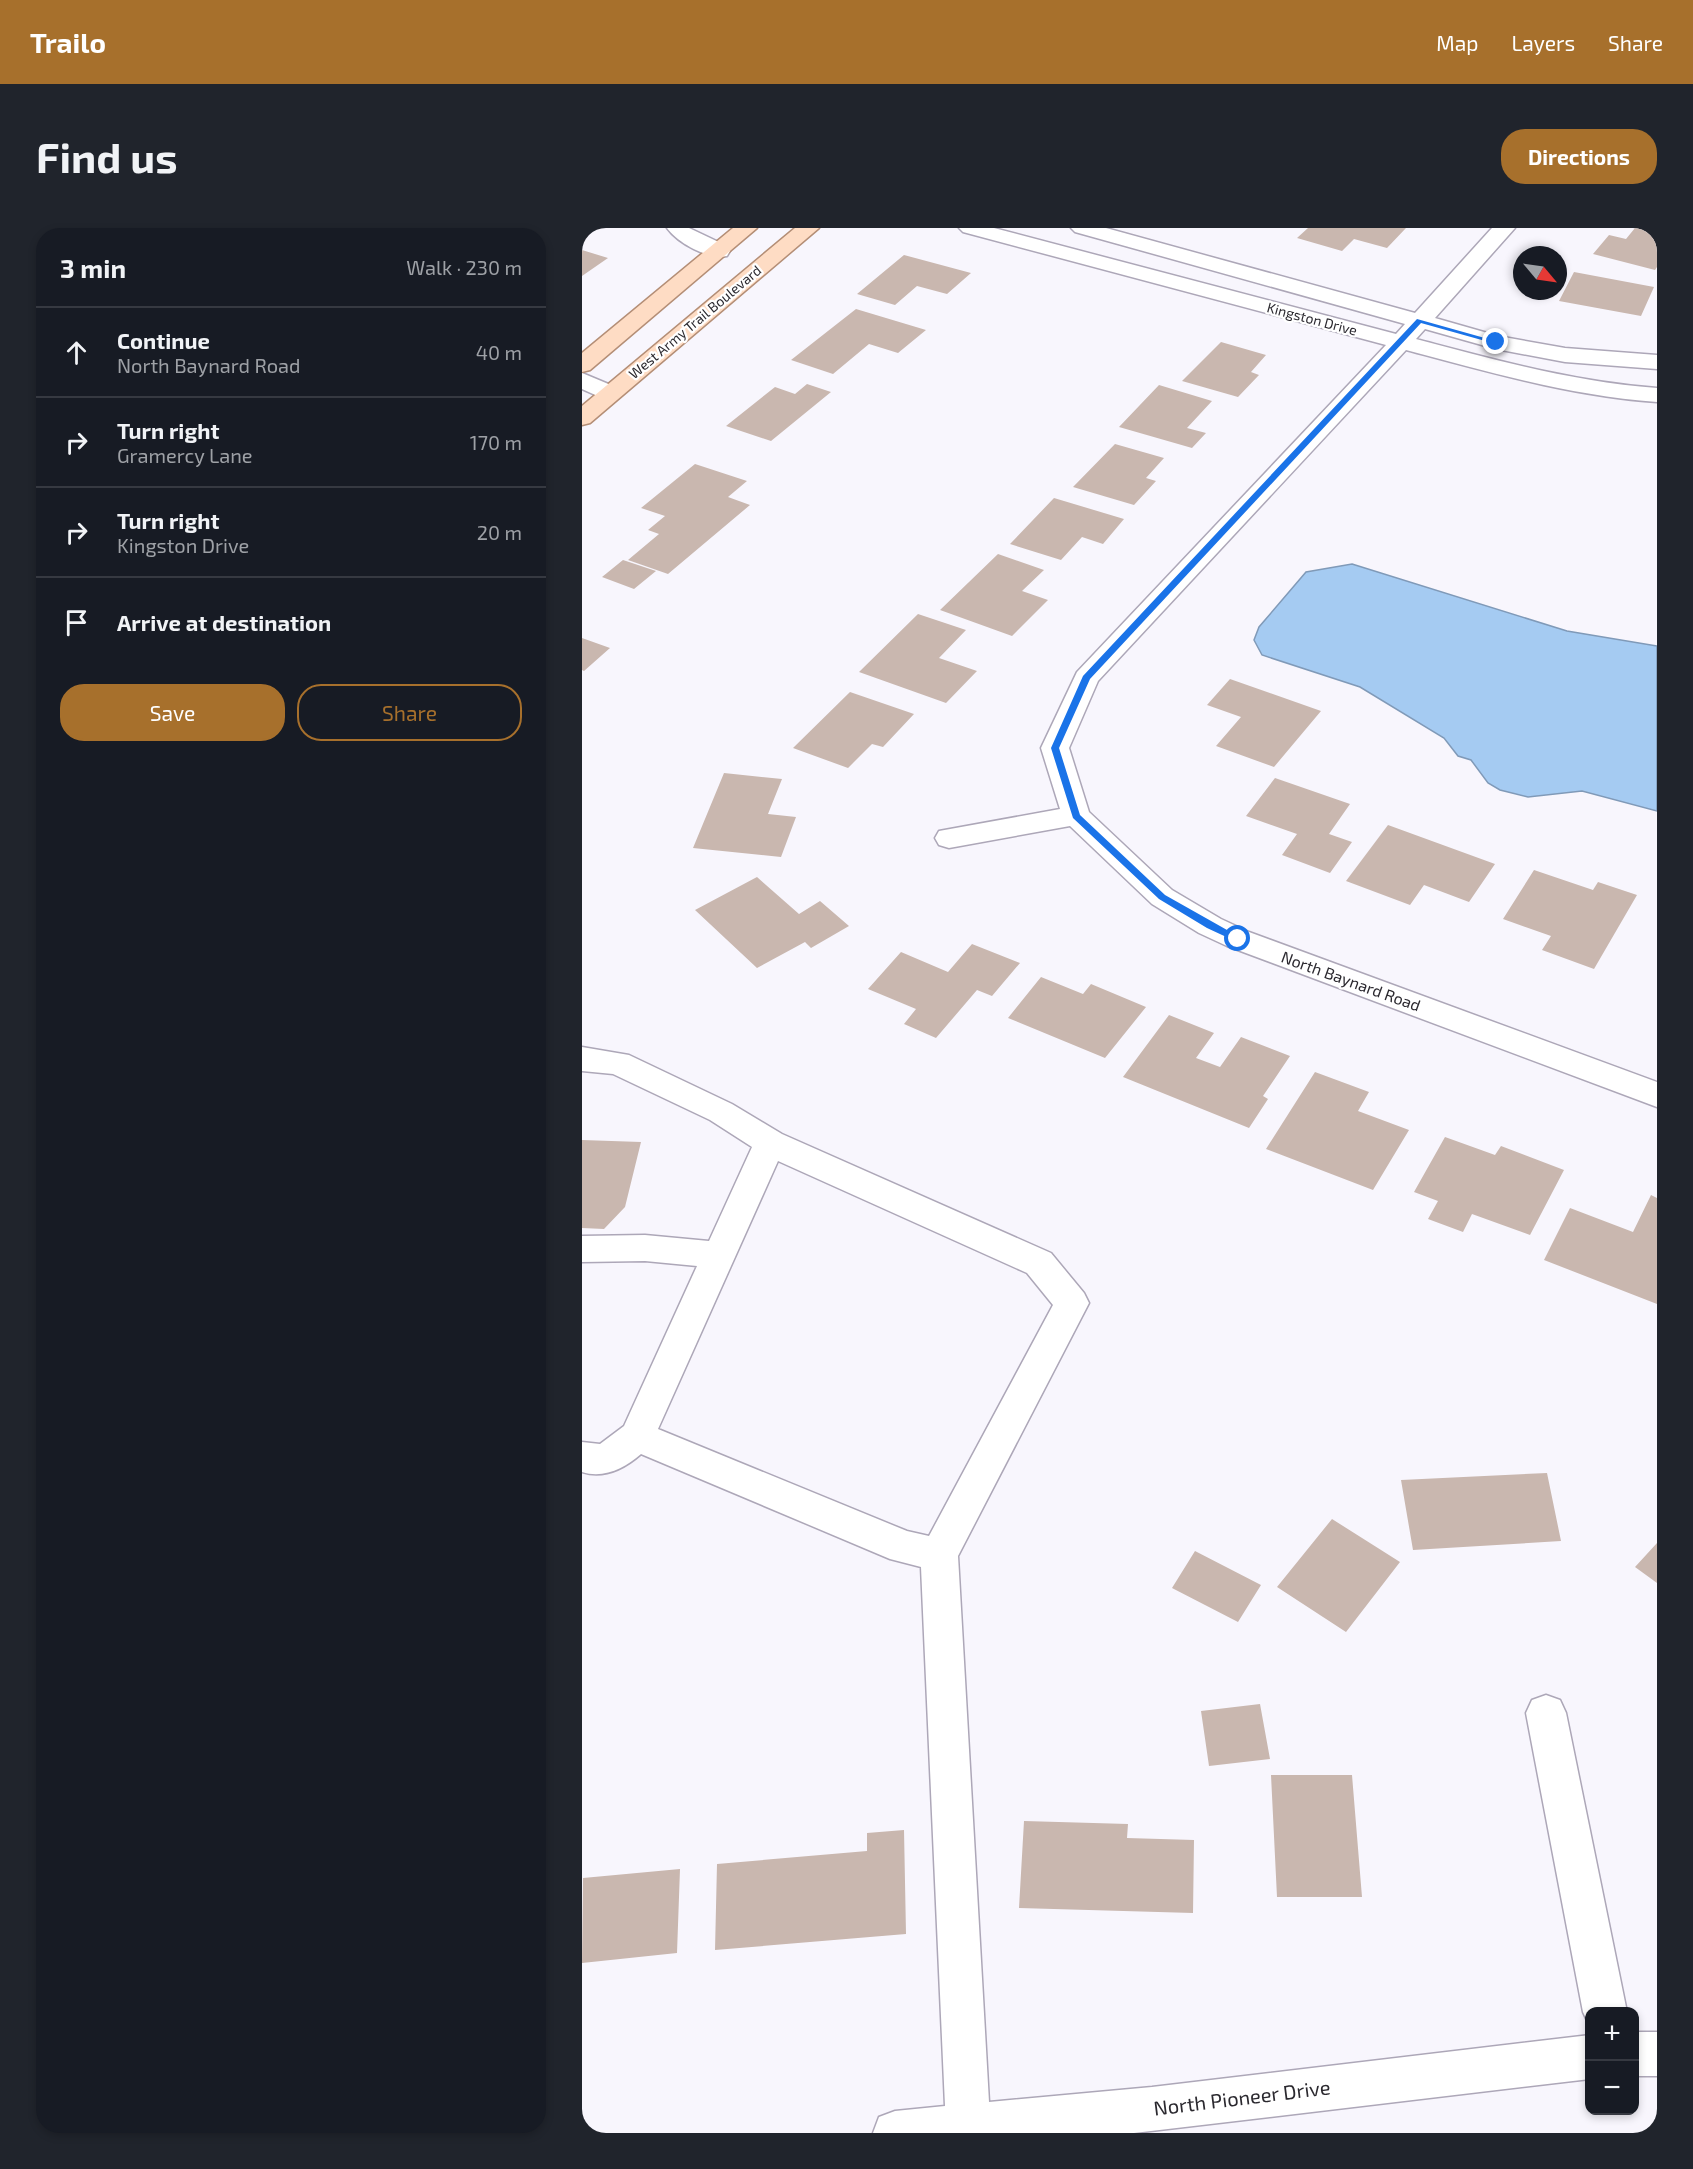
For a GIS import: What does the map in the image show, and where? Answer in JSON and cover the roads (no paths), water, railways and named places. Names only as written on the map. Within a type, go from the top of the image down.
[{"type":"main road","points":[[582,365],[746,228]]},
{"type":"main road","name":"West Army Trail Boulevard","points":[[582,418],[808,228]]},
{"type":"street","points":[[678,228],[684,235],[719,251]]},
{"type":"street","name":"Kingston Drive","points":[[970,228],[1546,380],[1616,392],[1657,395]]},
{"type":"street","name":"Kingston Drive","points":[[1082,228],[1496,342],[1565,355],[1657,362]]},
{"type":"street","points":[[949,838],[1076,816],[1055,748],[1086,678],[1401,342],[1504,228]]},
{"type":"street","points":[[582,380],[610,393]]},
{"type":"street","name":"North Baynard Road","points":[[1076,816],[1162,897],[1210,926],[1249,943],[1657,1095]]},
{"type":"street","points":[[582,1059],[618,1063],[721,1112],[770,1143],[1039,1263],[1072,1303],[939,1555],[968,2126]]},
{"type":"street","points":[[582,1457],[588,1460],[609,1459],[637,1436],[770,1143]]},
{"type":"street","points":[[582,1249],[724,1244]]},
{"type":"street","points":[[637,1436],[903,1547],[939,1555]]},
{"type":"street","points":[[1546,1713],[1604,2007]]},
{"type":"street","points":[[1639,2054],[1657,2054]]},
{"type":"street","name":"North Pioneer Drive","points":[[895,2133],[968,2126],[1154,2121],[1585,2058]]},
{"type":"water","points":[[1352,564],[1567,631],[1657,646],[1657,811],[1582,791],[1528,797],[1500,790],[1488,783],[1471,760],[1458,756],[1444,738],[1360,687],[1262,655],[1254,640],[1259,627],[1306,572]]}]
